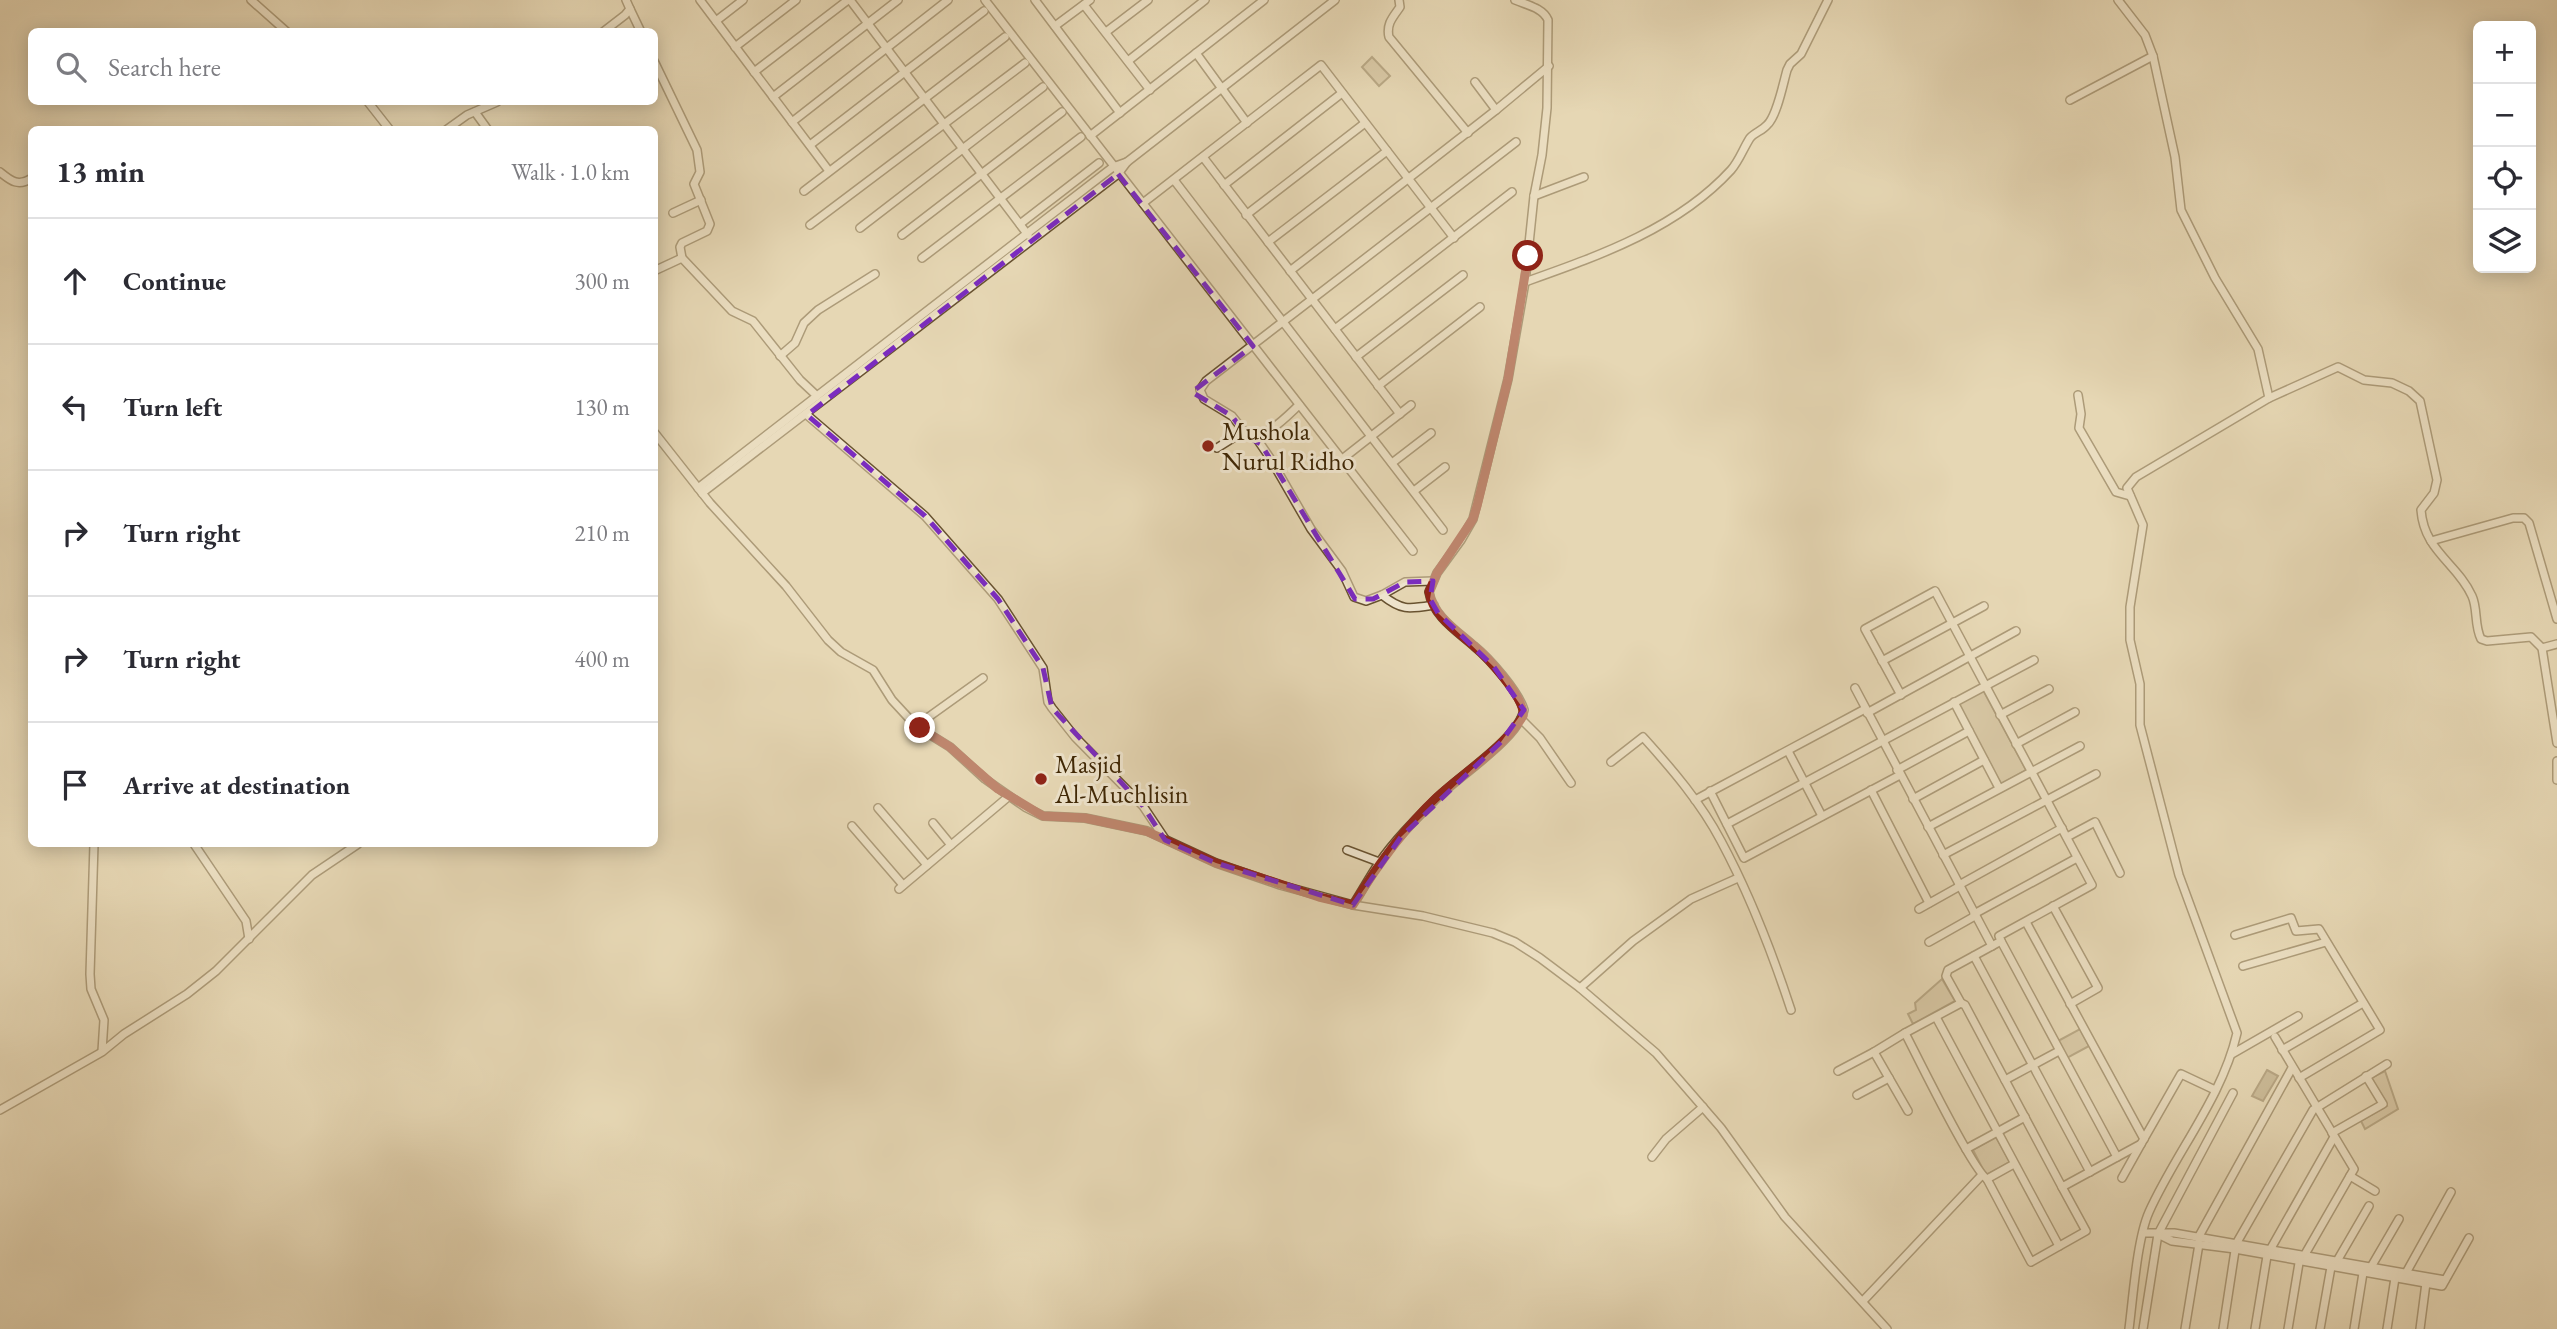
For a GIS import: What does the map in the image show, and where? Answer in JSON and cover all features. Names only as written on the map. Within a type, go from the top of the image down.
[{"type":"street","points":[[251,0],[282,28]]},
{"type":"street","points":[[625,0],[639,28]]},
{"type":"street","points":[[700,0],[830,172]]},
{"type":"street","points":[[716,21],[743,0]]},
{"type":"street","points":[[735,47],[796,0]]},
{"type":"street","points":[[754,72],[849,0],[1033,241]]},
{"type":"street","points":[[773,97],[898,0]]},
{"type":"street","points":[[792,122],[948,0]]},
{"type":"street","points":[[985,0],[1413,551]]},
{"type":"street","points":[[1035,0],[1120,113]]},
{"type":"street","points":[[1106,32],[1148,0]]},
{"type":"street","points":[[1128,61],[1205,0]]},
{"type":"street","points":[[1090,136],[1264,0]]},
{"type":"street","points":[[1399,0],[1400,7],[1389,23],[1389,37],[1468,132]]},
{"type":"street","points":[[1353,905],[1379,862],[1435,799],[1501,742],[1521,719],[1524,710],[1515,693],[1476,647],[1446,622],[1429,592],[1433,581],[1473,519],[1508,379],[1525,282],[1534,196],[1542,155],[1549,66],[1546,15],[1515,0]]},
{"type":"street","points":[[1525,282],[1597,257],[1654,229],[1706,195],[1732,169],[1751,137],[1767,125],[1787,70],[1801,54],[1828,0]]},
{"type":"street","points":[[2118,0],[2145,35],[2153,56],[2175,157],[2180,210],[2215,278],[2258,349],[2269,398]]},
{"type":"street","points":[[1055,26],[1087,2],[1150,90]]},
{"type":"street","points":[[700,491],[807,415],[1027,233],[1127,163],[1328,2]]},
{"type":"street","points":[[608,28],[630,9]]},
{"type":"street","points":[[810,145],[985,11]]},
{"type":"street","points":[[804,191],[1005,37]]},
{"type":"street","points":[[1196,53],[1247,123]]},
{"type":"street","points":[[2070,100],[2153,56]]},
{"type":"street","points":[[810,225],[1025,63]]},
{"type":"street","points":[[1143,203],[1321,65],[1454,238]]},
{"type":"street","points":[[1290,271],[1549,66]]},
{"type":"street","points":[[658,69],[697,150],[700,172],[695,184],[709,228],[682,243],[682,258],[732,311],[753,321],[780,356],[817,396]]},
{"type":"street","points":[[1475,82],[1496,110]]},
{"type":"street","points":[[860,228],[1043,87]]},
{"type":"street","points":[[1224,185],[1342,93]]},
{"type":"street","points":[[370,105],[387,126]]},
{"type":"street","points":[[452,126],[490,105]]},
{"type":"street","points":[[475,112],[485,126]]},
{"type":"street","points":[[902,235],[1062,113]]},
{"type":"street","points":[[1246,215],[1365,122]]},
{"type":"street","points":[[922,258],[1081,137]]},
{"type":"street","points":[[1299,405],[1269,430],[1248,436],[1232,416],[1204,399],[1200,390],[1206,381],[1516,142]]},
{"type":"street","points":[[1268,242],[1387,151]]},
{"type":"street","points":[[1203,157],[1400,414]]},
{"type":"street","points":[[1020,224],[1099,163]]},
{"type":"street","points":[[700,491],[817,396],[1033,241],[1116,170]]},
{"type":"street","points":[[0,172],[12,182],[28,180]]},
{"type":"street","points":[[1534,196],[1584,177]]},
{"type":"street","points":[[1174,180],[1443,530]]},
{"type":"street","points":[[1335,329],[1512,192]]},
{"type":"street","points":[[673,213],[701,200]]},
{"type":"street","points":[[658,269],[682,258]]},
{"type":"street","points":[[780,356],[795,343],[804,323],[818,310],[875,274]]},
{"type":"street","points":[[1356,357],[1463,275]]},
{"type":"street","points":[[1378,386],[1480,307]]},
{"type":"street","points":[[2129,1329],[2148,1215],[2215,1090],[2232,1054],[2237,1033],[2179,874],[2140,725],[2140,684],[2130,640],[2130,607],[2143,525],[2137,506],[2130,496],[2129,484],[2136,477],[2269,398],[2338,367],[2364,380],[2392,383],[2414,395],[2423,408],[2437,480],[2437,488],[2421,510],[2426,531],[2442,559],[2457,573],[2470,592],[2481,639],[2487,641],[2531,637],[2542,648],[2557,743]]},
{"type":"street","points":[[2078,395],[2081,414],[2079,428],[2111,486],[2122,495],[2130,496]]},
{"type":"street","points":[[1341,460],[1411,405]]},
{"type":"street","points":[[807,415],[854,458],[925,516],[998,599],[1043,668],[1048,702],[1052,708],[1075,737],[1143,806],[1166,840]]},
{"type":"street","points":[[1217,448],[1244,431]]},
{"type":"street","points":[[1392,463],[1432,433]]},
{"type":"street","points":[[1255,436],[1311,529],[1342,571],[1354,597],[1366,601],[1405,582],[1433,581]]},
{"type":"street","points":[[658,437],[700,491],[786,586],[816,628],[841,652],[873,670],[892,700],[916,726],[950,747],[1009,797],[1043,816],[1111,822],[1146,831],[1216,863],[1293,889],[1353,905],[1423,916],[1493,933],[1515,942],[1580,988],[1656,1053],[1703,1107],[1785,1217],[1887,1329]]},
{"type":"street","points":[[1414,491],[1445,467]]},
{"type":"street","points":[[2431,541],[2513,517],[2524,518],[2529,523],[2557,619]]},
{"type":"street","points":[[1901,695],[1865,629],[1935,592],[2092,885],[1999,936],[2117,1157]]},
{"type":"street","points":[[1382,595],[1400,608],[1434,605]]},
{"type":"street","points":[[1882,660],[1984,606]]},
{"type":"street","points":[[1695,800],[1901,695],[2017,631]]},
{"type":"street","points":[[2542,648],[2557,644]]},
{"type":"street","points":[[1727,824],[2034,660]]},
{"type":"street","points":[[916,726],[983,678]]},
{"type":"street","points":[[1855,688],[1992,946]]},
{"type":"street","points":[[2000,715],[2049,689]]},
{"type":"street","points":[[1954,702],[1999,789]]},
{"type":"street","points":[[2016,744],[2075,712]]},
{"type":"street","points":[[1521,719],[1540,738],[1571,783]]},
{"type":"street","points":[[1710,791],[1744,858],[1871,790],[1969,731]]},
{"type":"street","points":[[1611,762],[1643,737],[1695,800],[1721,841],[1770,944],[1791,1010]]},
{"type":"street","points":[[1928,827],[2080,746]]},
{"type":"street","points":[[1788,751],[1822,816]]},
{"type":"street","points":[[1913,799],[1984,760]]},
{"type":"street","points":[[2557,761],[2557,780]]},
{"type":"street","points":[[1944,855],[2096,774]]},
{"type":"street","points":[[1871,790],[1929,903]]},
{"type":"street","points":[[852,826],[901,887],[1009,797]]},
{"type":"street","points":[[878,808],[928,865]]},
{"type":"street","points":[[2067,837],[2095,822],[2120,873]]},
{"type":"street","points":[[933,823],[951,845]]},
{"type":"street","points":[[1919,909],[2062,828]]},
{"type":"street","points":[[94,847],[90,974],[91,989],[104,1020],[102,1052]]},
{"type":"street","points":[[196,847],[246,921],[249,939]]},
{"type":"street","points":[[0,1110],[102,1052],[124,1034],[187,994],[216,971],[312,875],[354,847]]},
{"type":"street","points":[[1347,850],[1379,862]]},
{"type":"street","points":[[1929,942],[2077,858]]},
{"type":"street","points":[[1580,988],[1633,941],[1691,898],[1738,878]]},
{"type":"street","points":[[2053,906],[2098,989],[2070,1004]]},
{"type":"street","points":[[2235,935],[2291,918],[2296,931],[2319,929],[2380,1030],[2299,1078]]},
{"type":"street","points":[[2026,922],[2143,1141]]},
{"type":"street","points":[[1905,1033],[1966,1149],[2031,1262],[2086,1231],[1965,1006],[1946,976],[1948,970],[2001,941]]},
{"type":"street","points":[[2243,966],[2326,942]]},
{"type":"street","points":[[1973,956],[2090,1172]]},
{"type":"street","points":[[1838,1071],[1961,1003]]},
{"type":"street","points":[[2282,1050],[2363,1003]]},
{"type":"street","points":[[2232,1054],[2298,1016]]},
{"type":"street","points":[[1936,1017],[2059,1246]]},
{"type":"street","points":[[2275,1037],[2354,1169],[2301,1257],[2288,1329]]},
{"type":"street","points":[[2005,1080],[2059,1051]]},
{"type":"street","points":[[1874,1052],[1908,1111]]},
{"type":"street","points":[[2223,1329],[2235,1247],[2316,1106],[2386,1064]]},
{"type":"street","points":[[2185,1329],[2198,1241],[2292,1068]]},
{"type":"street","points":[[2122,1178],[2181,1074],[2215,1090]]},
{"type":"street","points":[[2255,1329],[2268,1253],[2333,1135],[2383,1104],[2366,1076]]},
{"type":"street","points":[[1857,1096],[1889,1078]]},
{"type":"street","points":[[2143,1329],[2158,1234],[2234,1093]]},
{"type":"street","points":[[1652,1157],[1666,1139],[1703,1107]]},
{"type":"street","points":[[1966,1149],[2025,1118]]},
{"type":"street","points":[[2063,1187],[2143,1141]]},
{"type":"street","points":[[1863,1301],[1984,1177],[2014,1164]]},
{"type":"street","points":[[2350,1176],[2375,1191]]},
{"type":"street","points":[[2406,1273],[2451,1192]]},
{"type":"street","points":[[2320,1329],[2334,1264],[2368,1206]]},
{"type":"street","points":[[2354,1329],[2370,1270],[2399,1219]]},
{"type":"street","points":[[2143,1233],[2174,1233],[2198,1241],[2445,1280]]},
{"type":"street","points":[[2370,1270],[2395,1278],[2442,1286],[2469,1238]]},
{"type":"street","points":[[2387,1329],[2395,1278]]},
{"type":"street","points":[[2420,1329],[2426,1283]]},
{"type":"highlighted area","points":[[1118,174],[1253,346],[1192,392],[1232,416],[1247,437],[1261,444],[1355,599],[1373,599],[1405,582],[1433,581],[1430,599],[1438,613],[1494,667],[1524,710],[1501,742],[1401,837],[1353,905],[1216,863],[1165,840],[1143,806],[1052,708],[1043,668],[998,599],[925,516],[807,415]]},
{"type":"shaded area","points":[[1372,57],[1390,76],[1379,86],[1362,67]]},
{"type":"shaded area","points":[[1983,690],[2026,770],[2001,784],[1958,704]]},
{"type":"shaded area","points":[[1942,979],[1955,1001],[1913,1024],[1908,1014],[1916,1010],[1915,1003]]},
{"type":"shaded area","points":[[2080,1029],[2089,1046],[2067,1058],[2058,1041]]},
{"type":"shaded area","points":[[2267,1070],[2278,1076],[2263,1101],[2252,1096]]},
{"type":"shaded area","points":[[2385,1071],[2398,1109],[2365,1129],[2361,1121],[2387,1106],[2371,1078]]},
{"type":"shaded area","points":[[1996,1137],[2010,1162],[1986,1175],[1973,1150]]},
{"type":"place","name":"Mushola Nurul Ridho","points":[[1208,446]]},
{"type":"place","name":"Masjid Al-Muchlisin","points":[[1041,779]]},
{"type":"route","points":[[920,728],[950,747],[998,789],[1043,816],[1085,818],[1146,831],[1216,863],[1319,897],[1353,905],[1379,862],[1401,836],[1435,799],[1501,742],[1523,716],[1522,703],[1515,693],[1476,647],[1438,613],[1429,592],[1437,573],[1473,519],[1477,506],[1508,379],[1528,256]]}]
